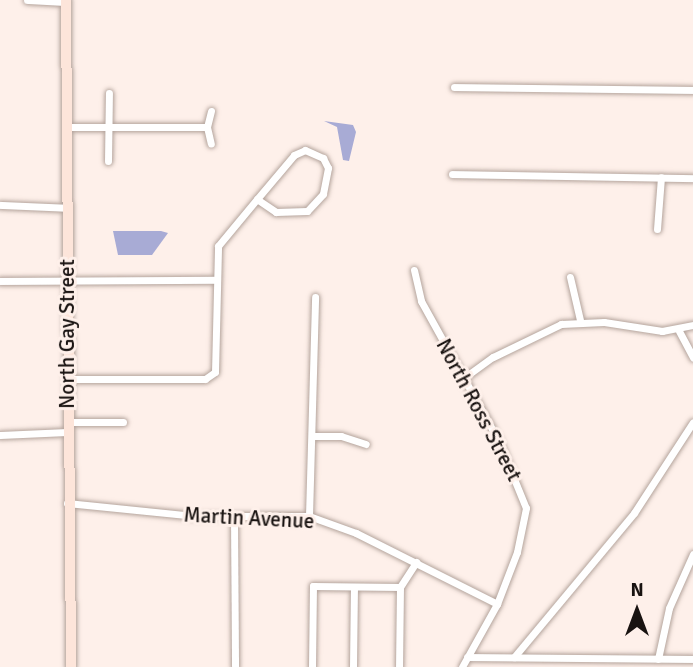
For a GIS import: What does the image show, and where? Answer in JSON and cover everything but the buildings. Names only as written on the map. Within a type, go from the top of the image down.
[{"type":"street","points":[[27,0],[66,1]]},
{"type":"street","name":"North Gay Street","points":[[66,1],[66,503],[71,667]]},
{"type":"street","points":[[454,87],[693,90]]},
{"type":"street","points":[[108,161],[109,93]]},
{"type":"street","points":[[211,111],[207,127],[211,144]]},
{"type":"street","points":[[67,127],[207,127]]},
{"type":"street","points":[[67,379],[211,377],[217,367],[218,246],[257,199],[294,155],[305,150],[323,158],[328,168],[323,194],[307,211],[276,212],[257,199]]},
{"type":"street","points":[[452,174],[693,178]]},
{"type":"street","points":[[657,229],[661,177]]},
{"type":"street","points":[[0,205],[68,208]]},
{"type":"street","name":"North Ross Street","points":[[414,270],[421,301],[465,377],[520,486],[526,508],[517,552],[498,604],[462,667]]},
{"type":"street","points":[[570,277],[580,320]]},
{"type":"street","points":[[0,281],[217,281]]},
{"type":"street","points":[[309,516],[315,297]]},
{"type":"street","points":[[465,377],[537,334],[580,320],[679,331],[693,325]]},
{"type":"street","points":[[679,331],[693,356]]},
{"type":"street","points":[[0,435],[123,422]]},
{"type":"street","points":[[514,657],[634,513],[693,422]]},
{"type":"street","points":[[312,436],[341,436],[366,444]]},
{"type":"street","name":"Martin Avenue","points":[[66,503],[234,516],[309,516],[416,562],[498,604]]},
{"type":"street","points":[[234,516],[234,667]]},
{"type":"street","points":[[658,659],[669,608],[693,554]]},
{"type":"street","points":[[399,667],[400,587],[416,562]]},
{"type":"street","points":[[312,667],[313,586],[400,587]]},
{"type":"street","points":[[353,667],[355,587]]},
{"type":"street","points":[[467,657],[693,659]]},
{"type":"water","points":[[324,121],[353,125],[356,132],[349,161],[343,160],[337,127]]},
{"type":"water","points":[[113,231],[168,233],[152,255],[118,255]]}]
